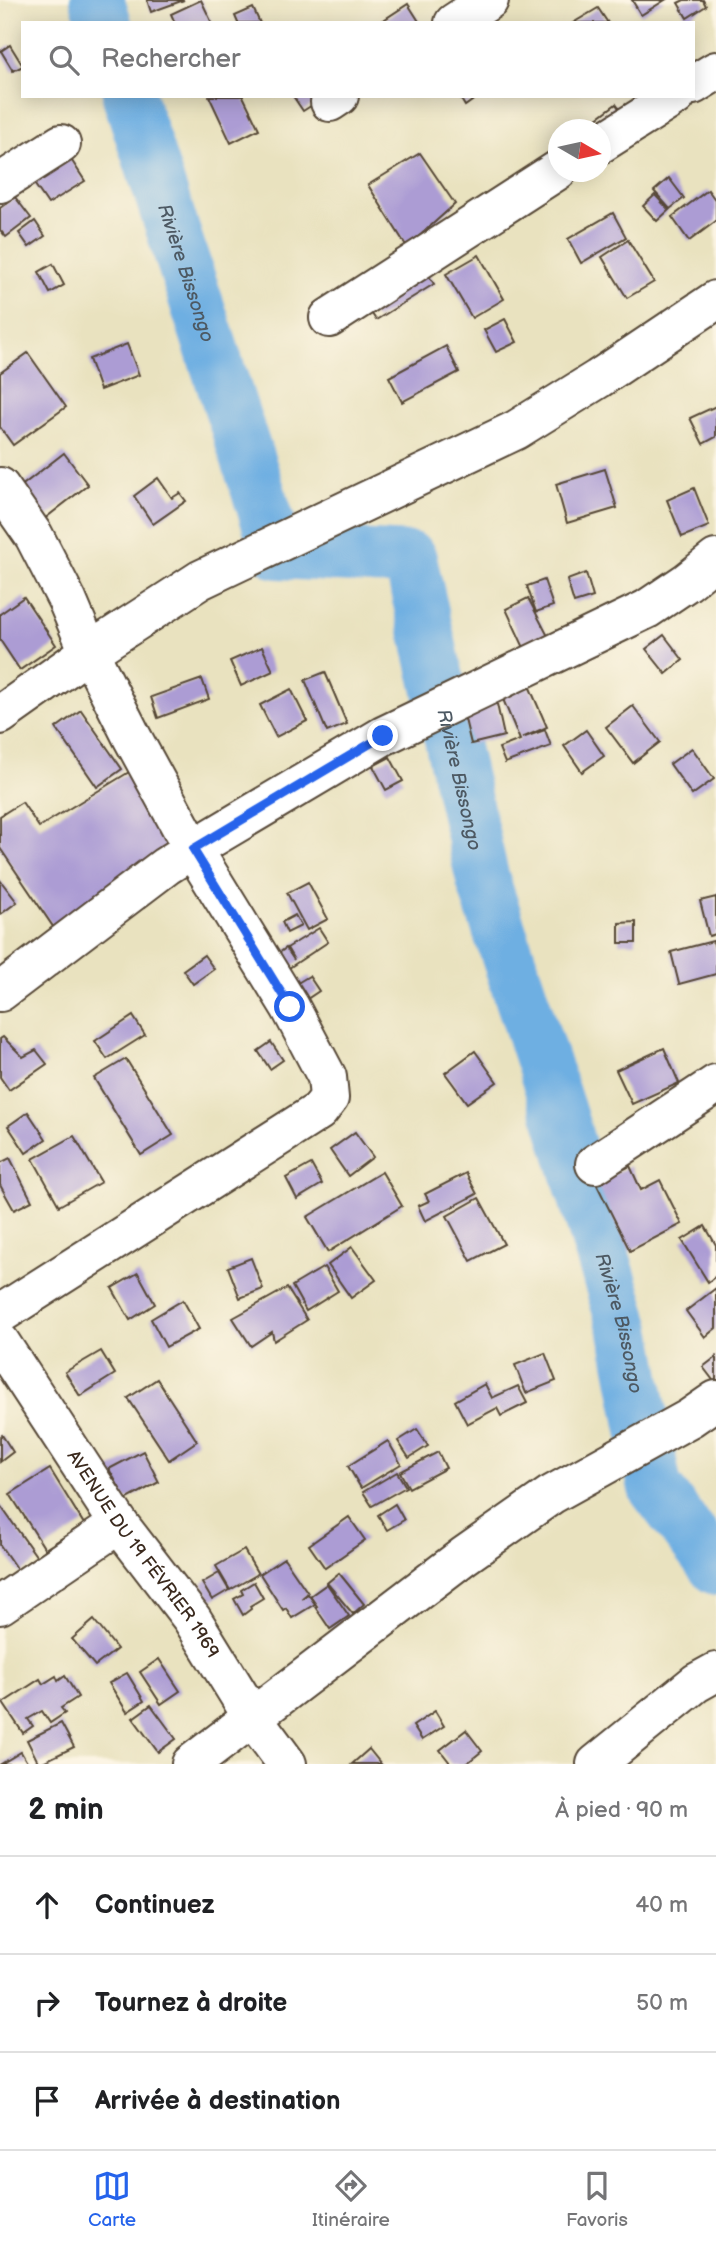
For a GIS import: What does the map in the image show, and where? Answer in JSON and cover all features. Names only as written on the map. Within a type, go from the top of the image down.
[{"type":"street","points":[[457,21],[489,0]]},
{"type":"street","points":[[695,84],[716,71]]},
{"type":"street","points":[[611,137],[673,98]]},
{"type":"street","points":[[0,183],[61,144]]},
{"type":"street","points":[[329,318],[548,176]]},
{"type":"street","points":[[0,715],[89,652],[200,580],[516,430],[716,300]]},
{"type":"street","points":[[0,487],[34,536],[68,600],[89,652],[132,737],[193,849],[290,1007],[327,1077],[329,1098],[318,1111],[0,1314]]},
{"type":"street","points":[[0,992],[166,866],[193,849],[383,736],[647,609],[716,559]]},
{"type":"street","points":[[595,1164],[716,1084]]},
{"type":"street","name":"AVENUE DU 19 FÉVRIER 1969","points":[[0,1342],[119,1524],[192,1619],[253,1718],[287,1764]]},
{"type":"street","points":[[191,1764],[464,1556],[551,1494],[716,1401]]},
{"type":"street","points":[[0,1605],[119,1524]]},
{"type":"street","points":[[596,1764],[696,1683],[716,1672]]},
{"type":"building","points":[[147,0],[184,0],[151,12]]},
{"type":"building","points":[[201,0],[211,21],[174,21],[171,14]]},
{"type":"building","points":[[632,0],[665,0],[641,15]]},
{"type":"building","points":[[684,0],[703,0],[706,6],[687,18],[678,3]]},
{"type":"building","points":[[408,4],[419,21],[382,21]]},
{"type":"building","points":[[253,8],[259,21],[237,21],[235,16]]},
{"type":"building","points":[[598,8],[607,21],[576,21]]},
{"type":"building","points":[[10,45],[21,67],[13,71],[1,51]]},
{"type":"building","points":[[210,98],[244,98],[259,129],[231,143]]},
{"type":"building","points":[[294,98],[315,98],[317,102],[303,111]]},
{"type":"building","points":[[460,98],[476,98],[465,106]]},
{"type":"building","points":[[616,104],[627,120],[611,132],[611,119],[596,119]]},
{"type":"building","points":[[420,153],[455,204],[407,247],[368,185]]},
{"type":"building","points":[[70,158],[85,181],[48,204],[33,182]]},
{"type":"building","points":[[669,178],[684,198],[670,209],[654,191]]},
{"type":"building","points":[[708,190],[716,201],[716,221],[689,241],[672,217]]},
{"type":"building","points":[[655,195],[669,210],[657,221],[643,206]]},
{"type":"building","points":[[15,197],[31,218],[6,237],[0,230],[0,208]]},
{"type":"building","points":[[613,213],[626,237],[581,263],[568,239]]},
{"type":"building","points":[[35,221],[45,236],[29,247],[19,233]]},
{"type":"building","points":[[628,240],[654,282],[627,298],[602,257]]},
{"type":"building","points":[[479,255],[504,299],[472,318],[446,274]]},
{"type":"building","points":[[420,262],[434,284],[376,320],[362,299]]},
{"type":"building","points":[[53,264],[64,285],[50,293],[39,272]]},
{"type":"building","points":[[505,319],[517,342],[496,352],[484,330]]},
{"type":"building","points":[[127,344],[139,375],[100,390],[89,359]]},
{"type":"building","points":[[446,346],[459,372],[402,402],[389,377]]},
{"type":"building","points":[[28,353],[66,407],[13,445],[0,427],[0,373]]},
{"type":"building","points":[[716,406],[716,437],[703,444],[690,418]]},
{"type":"building","points":[[64,453],[88,485],[39,523],[15,491]]},
{"type":"building","points":[[605,469],[617,508],[567,523],[556,484]]},
{"type":"building","points":[[158,478],[172,498],[180,493],[186,501],[153,524],[134,496]]},
{"type":"building","points":[[694,488],[709,526],[682,537],[667,500]]},
{"type":"building","points":[[586,573],[593,597],[574,603],[567,580]]},
{"type":"building","points":[[544,580],[553,606],[536,612],[527,586]]},
{"type":"building","points":[[24,597],[56,645],[20,670],[0,640],[0,614]]},
{"type":"building","points":[[528,598],[549,638],[525,650],[506,609]]},
{"type":"building","points":[[664,635],[683,660],[666,674],[646,649]]},
{"type":"building","points":[[262,647],[273,671],[241,686],[230,661]]},
{"type":"building","points":[[325,672],[347,724],[327,732],[305,680]]},
{"type":"building","points":[[202,679],[209,699],[158,718],[151,697]]},
{"type":"building","points":[[527,681],[547,727],[522,738],[545,730],[551,746],[505,763],[499,748],[520,740],[500,692]]},
{"type":"building","points":[[291,689],[307,721],[276,737],[260,705]]},
{"type":"building","points":[[495,695],[504,736],[471,744],[461,703]]},
{"type":"building","points":[[633,706],[660,742],[633,763],[606,727]]},
{"type":"building","points":[[81,710],[122,769],[97,787],[56,728]]},
{"type":"building","points":[[586,730],[604,756],[582,772],[564,746]]},
{"type":"building","points":[[692,748],[714,779],[692,795],[670,764]]},
{"type":"building","points":[[390,757],[403,781],[386,790],[373,766]]},
{"type":"building","points":[[134,769],[184,845],[56,931],[0,848],[0,816],[22,802],[39,827]]},
{"type":"building","points":[[0,880],[17,902],[1,914],[0,913]]},
{"type":"building","points":[[308,882],[328,919],[307,930],[287,893]]},
{"type":"building","points":[[716,897],[716,934],[709,936],[700,901]]},
{"type":"building","points":[[295,915],[301,926],[287,933],[282,922]]},
{"type":"building","points":[[636,922],[636,943],[619,943],[619,923]]},
{"type":"building","points":[[319,928],[328,942],[283,972],[272,958],[286,948],[294,960],[287,948]]},
{"type":"building","points":[[713,941],[716,974],[679,984],[671,952]]},
{"type":"building","points":[[204,955],[214,969],[193,984],[183,970]]},
{"type":"building","points":[[309,976],[319,991],[301,1003],[291,987]]},
{"type":"building","points":[[133,1016],[145,1035],[107,1059],[95,1041]]},
{"type":"building","points":[[3,1037],[23,1057],[36,1050],[47,1064],[9,1090],[0,1077],[0,1039]]},
{"type":"building","points":[[271,1042],[283,1060],[270,1069],[258,1051]]},
{"type":"building","points":[[664,1048],[679,1083],[632,1104],[616,1070]]},
{"type":"building","points":[[475,1051],[497,1082],[467,1103],[445,1073]]},
{"type":"building","points":[[126,1059],[173,1135],[141,1155],[94,1078]]},
{"type":"building","points":[[28,1112],[46,1139],[26,1153],[8,1126]]},
{"type":"building","points":[[355,1132],[373,1157],[348,1176],[330,1150]]},
{"type":"building","points":[[74,1136],[101,1182],[59,1206],[33,1159]]},
{"type":"building","points":[[10,1158],[32,1201],[14,1210],[0,1185],[0,1163]]},
{"type":"building","points":[[311,1164],[322,1184],[297,1199],[286,1178]]},
{"type":"building","points":[[630,1166],[641,1190],[660,1180],[682,1224],[630,1251],[596,1183]]},
{"type":"building","points":[[382,1172],[402,1206],[328,1252],[307,1217]]},
{"type":"building","points":[[466,1173],[477,1194],[425,1221],[418,1206],[429,1201],[425,1194]]},
{"type":"building","points":[[479,1198],[504,1244],[471,1261],[447,1216]]},
{"type":"building","points":[[705,1226],[716,1245],[716,1276],[708,1282],[682,1240]]},
{"type":"building","points":[[352,1247],[376,1280],[351,1298],[328,1265]]},
{"type":"building","points":[[251,1258],[263,1289],[240,1298],[228,1267]]},
{"type":"building","points":[[324,1267],[338,1291],[306,1311],[292,1286]]},
{"type":"building","points":[[138,1273],[155,1304],[130,1320],[112,1288]]},
{"type":"building","points":[[287,1288],[307,1320],[274,1341],[272,1332],[251,1346],[233,1318]]},
{"type":"building","points":[[716,1288],[716,1328],[705,1337],[686,1311]]},
{"type":"building","points":[[183,1300],[199,1329],[166,1347],[151,1319]]},
{"type":"building","points":[[101,1351],[115,1374],[80,1396],[65,1372]]},
{"type":"building","points":[[545,1353],[556,1381],[526,1393],[515,1365]]},
{"type":"building","points":[[716,1357],[716,1384],[703,1367]]},
{"type":"building","points":[[157,1379],[197,1441],[169,1460],[128,1398]]},
{"type":"building","points":[[485,1384],[492,1398],[518,1386],[527,1403],[501,1416],[497,1408],[467,1424],[455,1401]]},
{"type":"building","points":[[417,1429],[428,1446],[409,1458],[398,1441]]},
{"type":"building","points":[[2,1435],[13,1452],[0,1462],[0,1437]]},
{"type":"building","points":[[388,1441],[401,1464],[361,1488],[348,1466]]},
{"type":"building","points":[[143,1451],[159,1482],[126,1500],[109,1469]]},
{"type":"building","points":[[438,1452],[446,1468],[409,1488],[400,1472]]},
{"type":"building","points":[[50,1469],[84,1524],[45,1549],[10,1494]]},
{"type":"building","points":[[397,1472],[406,1487],[372,1506],[363,1492]]},
{"type":"building","points":[[395,1504],[404,1520],[387,1530],[378,1515]]},
{"type":"building","points":[[0,1505],[39,1560],[20,1574],[0,1545]]},
{"type":"building","points":[[349,1517],[365,1540],[325,1568],[309,1545]]},
{"type":"building","points":[[244,1550],[258,1574],[230,1590],[216,1566]]},
{"type":"building","points":[[284,1558],[308,1593],[301,1599],[308,1594],[315,1604],[292,1618],[286,1608],[283,1610],[260,1574]]},
{"type":"building","points":[[219,1573],[229,1590],[212,1600],[202,1583]]},
{"type":"building","points":[[339,1573],[364,1604],[353,1614],[327,1583]]},
{"type":"building","points":[[254,1582],[263,1598],[250,1606],[251,1609],[243,1615],[234,1599],[243,1594],[241,1590]]},
{"type":"building","points":[[327,1584],[349,1616],[330,1629],[310,1596]]},
{"type":"building","points":[[94,1620],[117,1649],[95,1666],[72,1639]]},
{"type":"building","points":[[159,1659],[180,1691],[161,1704],[140,1672]]},
{"type":"building","points":[[127,1673],[144,1701],[127,1712],[109,1683]]},
{"type":"building","points":[[56,1676],[58,1681],[65,1676],[78,1697],[61,1708],[65,1713],[50,1723],[42,1711],[28,1719],[33,1726],[23,1733],[3,1703],[40,1679],[43,1684]]},
{"type":"building","points":[[151,1705],[176,1739],[158,1752],[133,1718]]},
{"type":"building","points":[[435,1711],[444,1726],[422,1740],[413,1726]]},
{"type":"building","points":[[61,1723],[74,1747],[39,1764],[27,1740]]},
{"type":"building","points":[[466,1730],[482,1751],[466,1764],[451,1764],[440,1750]]},
{"type":"building","points":[[369,1749],[381,1764],[352,1764]]},
{"type":"building","points":[[21,1752],[28,1764],[1,1764]]},
{"type":"waterway","name":"Rivière Bissongo","points":[[97,0],[104,21]]},
{"type":"waterway","name":"Rivière Bissongo","points":[[130,98],[278,552],[410,559],[483,880],[558,1109],[625,1329],[655,1488],[716,1568]]},
{"type":"route","points":[[290,1007],[193,849],[383,736]]}]
